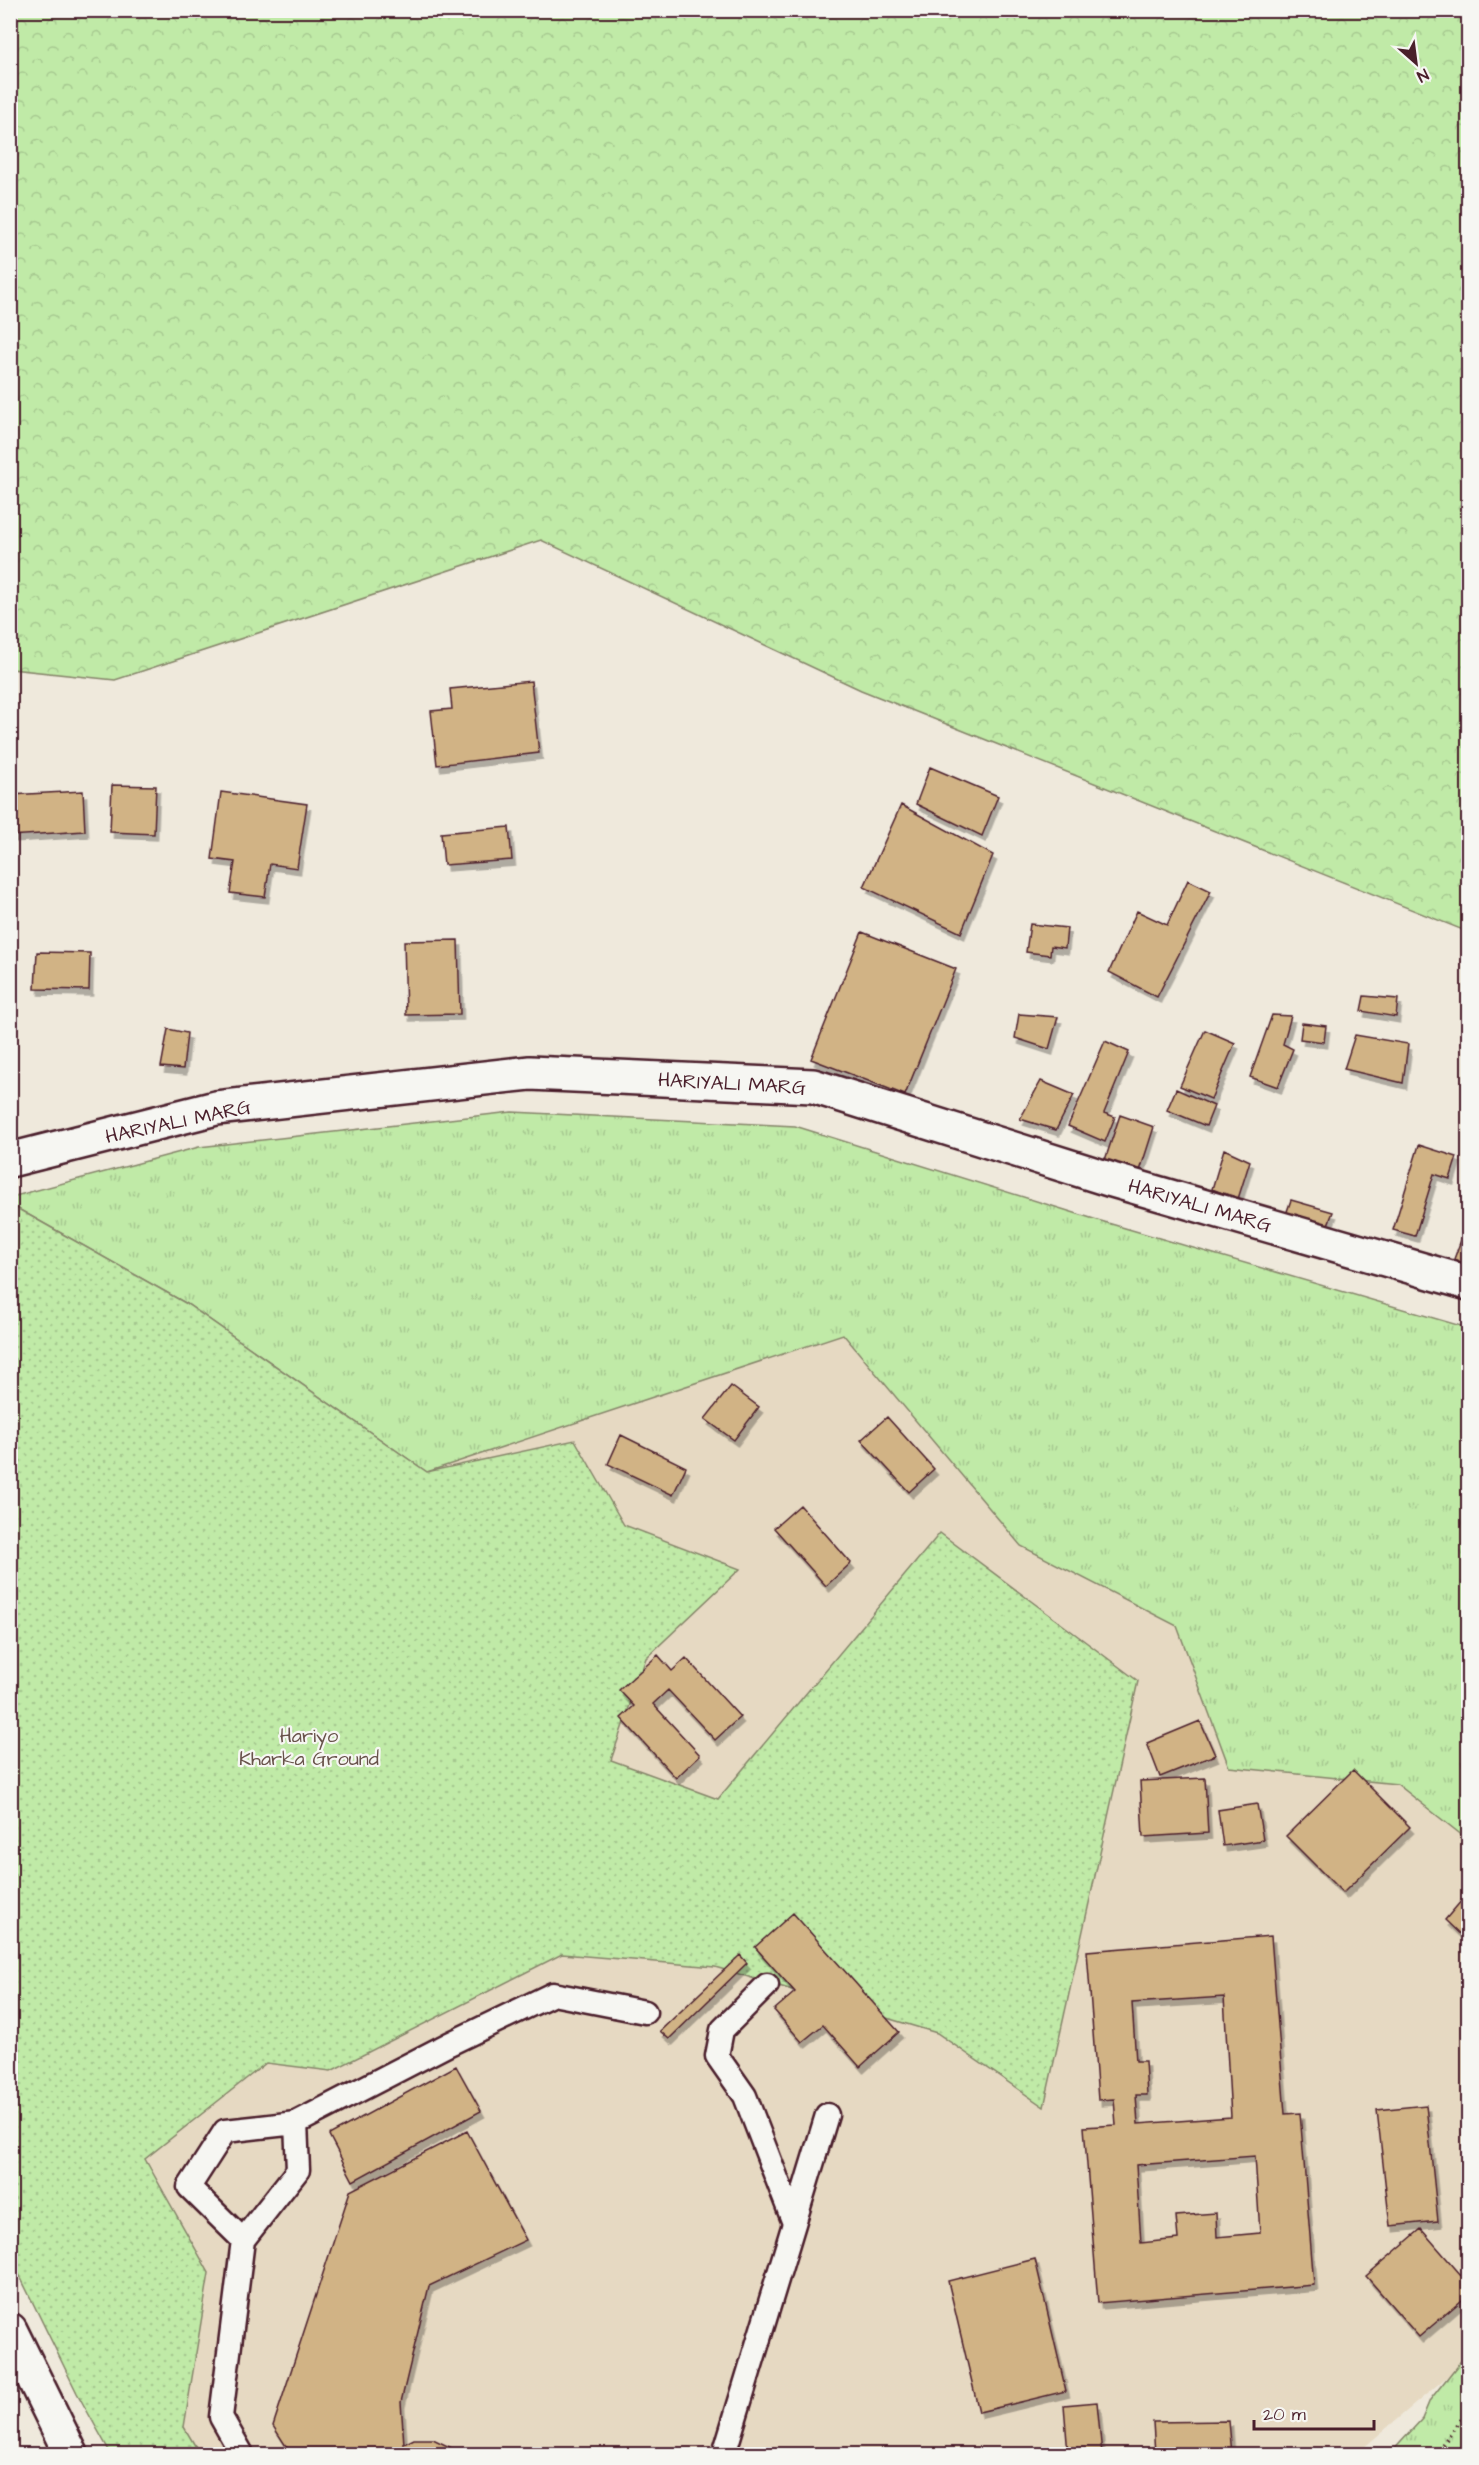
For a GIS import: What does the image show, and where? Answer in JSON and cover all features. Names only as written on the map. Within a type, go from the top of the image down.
[{"type":"street","name":"HARIYALI MARG","points":[[10,1160],[216,1108],[530,1073],[813,1086],[1112,1180],[1468,1283]]},
{"type":"street","points":[[10,2330],[71,2454]]},
{"type":"lane","points":[[767,1985],[722,2030],[717,2056],[745,2096],[794,2223]]},
{"type":"lane","points":[[243,2240],[189,2187],[225,2131],[296,2123],[449,2044],[553,1994],[645,2012]]},
{"type":"lane","points":[[724,2454],[827,2115]]},
{"type":"lane","points":[[242,2454],[221,2417],[243,2240],[298,2170],[296,2123]]},
{"type":"path","points":[[1435,2454],[1468,2411]]},
{"type":"shaded area","points":[[264,1147],[1468,1344],[1468,2359],[1356,2454],[114,2454],[10,1210]]},
{"type":"green space","points":[[11,10],[1468,11],[1468,932],[861,690],[541,540],[115,680],[11,669]]},
{"type":"green space","points":[[512,1112],[795,1126],[1094,1219],[1468,1328],[1468,1840],[1397,1784],[1229,1767],[1177,1626],[1021,1546],[843,1334],[427,1472],[187,1304],[11,1205],[11,1197],[199,1147]]},
{"type":"green space","name":"Hariyo Kharka Ground","points":[[11,1205],[187,1304],[427,1472],[575,1440],[624,1525],[740,1569],[646,1658],[611,1760],[718,1799],[940,1533],[1138,1681],[1044,2107],[937,2033],[715,1967],[562,1954],[331,2071],[266,2063],[145,2159],[209,2273],[184,2427],[200,2454],[111,2454],[77,2393],[11,2258]]},
{"type":"green space","points":[[1468,2352],[1468,2454],[1390,2454],[1422,2419],[1430,2400]]},
{"type":"building","points":[[531,681],[539,753],[437,765],[431,711],[452,709],[450,689]]},
{"type":"building","points":[[930,767],[998,796],[982,836],[916,804]]},
{"type":"building","points":[[112,785],[156,786],[154,834],[110,832]]},
{"type":"building","points":[[83,791],[85,831],[10,836],[10,795]]},
{"type":"building","points":[[221,792],[307,804],[297,868],[270,864],[265,897],[230,893],[235,862],[212,859]]},
{"type":"building","points":[[901,805],[993,855],[961,933],[864,887]]},
{"type":"building","points":[[509,827],[512,860],[444,865],[441,833]]},
{"type":"building","points":[[1188,880],[1211,891],[1157,997],[1109,972],[1137,911],[1167,925]]},
{"type":"building","points":[[1030,924],[1067,928],[1065,948],[1051,946],[1050,955],[1026,952]]},
{"type":"building","points":[[862,932],[956,969],[905,1095],[811,1059]]},
{"type":"building","points":[[458,940],[460,1014],[406,1015],[404,941]]},
{"type":"building","points":[[37,952],[90,953],[89,990],[35,989]]},
{"type":"building","points":[[1364,996],[1398,999],[1396,1017],[1361,1011]]},
{"type":"building","points":[[1019,1014],[1058,1017],[1049,1049],[1015,1038]]},
{"type":"building","points":[[1272,1015],[1291,1016],[1283,1044],[1293,1049],[1278,1087],[1250,1077]]},
{"type":"building","points":[[1302,1023],[1326,1026],[1324,1042],[1300,1039]]},
{"type":"building","points":[[168,1029],[187,1033],[183,1069],[161,1067]]},
{"type":"building","points":[[1205,1030],[1235,1043],[1211,1099],[1180,1086]]},
{"type":"building","points":[[1355,1035],[1408,1044],[1403,1083],[1344,1069]]},
{"type":"building","points":[[1105,1041],[1129,1052],[1104,1113],[1115,1117],[1105,1142],[1068,1126]]},
{"type":"building","points":[[1041,1081],[1074,1095],[1056,1130],[1020,1119]]},
{"type":"building","points":[[1176,1089],[1214,1106],[1206,1126],[1167,1110]]},
{"type":"building","points":[[1120,1115],[1154,1127],[1139,1174],[1104,1163]]},
{"type":"building","points":[[1419,1145],[1457,1157],[1450,1179],[1434,1174],[1415,1236],[1393,1230]]},
{"type":"building","points":[[1224,1149],[1250,1161],[1238,1199],[1212,1189]]},
{"type":"building","points":[[1291,1200],[1333,1212],[1325,1232],[1284,1220]]},
{"type":"building","points":[[1468,1221],[1468,1265],[1454,1259]]},
{"type":"building","points":[[731,1386],[759,1407],[734,1440],[705,1419]]},
{"type":"building","points":[[887,1417],[934,1469],[909,1492],[861,1440]]},
{"type":"building","points":[[621,1435],[686,1467],[673,1495],[608,1464]]},
{"type":"building","points":[[800,1505],[851,1563],[826,1586],[774,1528]]},
{"type":"building","points":[[658,1655],[672,1671],[686,1658],[740,1717],[715,1740],[668,1690],[653,1704],[700,1755],[676,1778],[621,1718],[634,1706],[619,1690]]},
{"type":"building","points":[[1200,1721],[1215,1755],[1160,1777],[1147,1743]]},
{"type":"building","points":[[1353,1770],[1410,1827],[1343,1893],[1286,1836]]},
{"type":"building","points":[[1205,1778],[1208,1833],[1143,1837],[1140,1781]]},
{"type":"building","points":[[1257,1804],[1263,1840],[1223,1846],[1218,1810]]},
{"type":"building","points":[[1468,1893],[1468,1942],[1445,1920]]},
{"type":"building","points":[[793,1913],[899,2032],[860,2067],[823,2025],[802,2042],[774,2010],[795,1992],[755,1947]]},
{"type":"building","points":[[1271,1936],[1285,2114],[1300,2113],[1314,2285],[1098,2303],[1084,2127],[1116,2125],[1114,2099],[1098,2100],[1087,1951]],"holes":[[[1224,1997],[1231,2117],[1138,2124],[1136,2095],[1147,2095],[1145,2061],[1136,2061],[1132,2003]],[[1255,2156],[1260,2233],[1217,2237],[1216,2213],[1176,2216],[1178,2239],[1141,2243],[1136,2165]]]},
{"type":"building","points":[[740,1955],[747,1963],[669,2039],[660,2031]]},
{"type":"building","points":[[456,2066],[481,2111],[353,2181],[329,2135]]},
{"type":"building","points":[[1426,2105],[1438,2221],[1390,2226],[1377,2110]]},
{"type":"building","points":[[467,2131],[526,2240],[429,2286],[401,2402],[404,2444],[414,2439],[433,2439],[458,2451],[458,2454],[291,2454],[273,2426],[350,2191]]},
{"type":"building","points":[[1421,2229],[1468,2283],[1468,2295],[1419,2337],[1366,2276]]},
{"type":"building","points":[[1035,2259],[1066,2391],[979,2412],[948,2281]]},
{"type":"building","points":[[1097,2402],[1102,2454],[1068,2454],[1064,2405]]},
{"type":"building","points":[[1229,2421],[1232,2454],[1155,2454],[1153,2422]]}]
